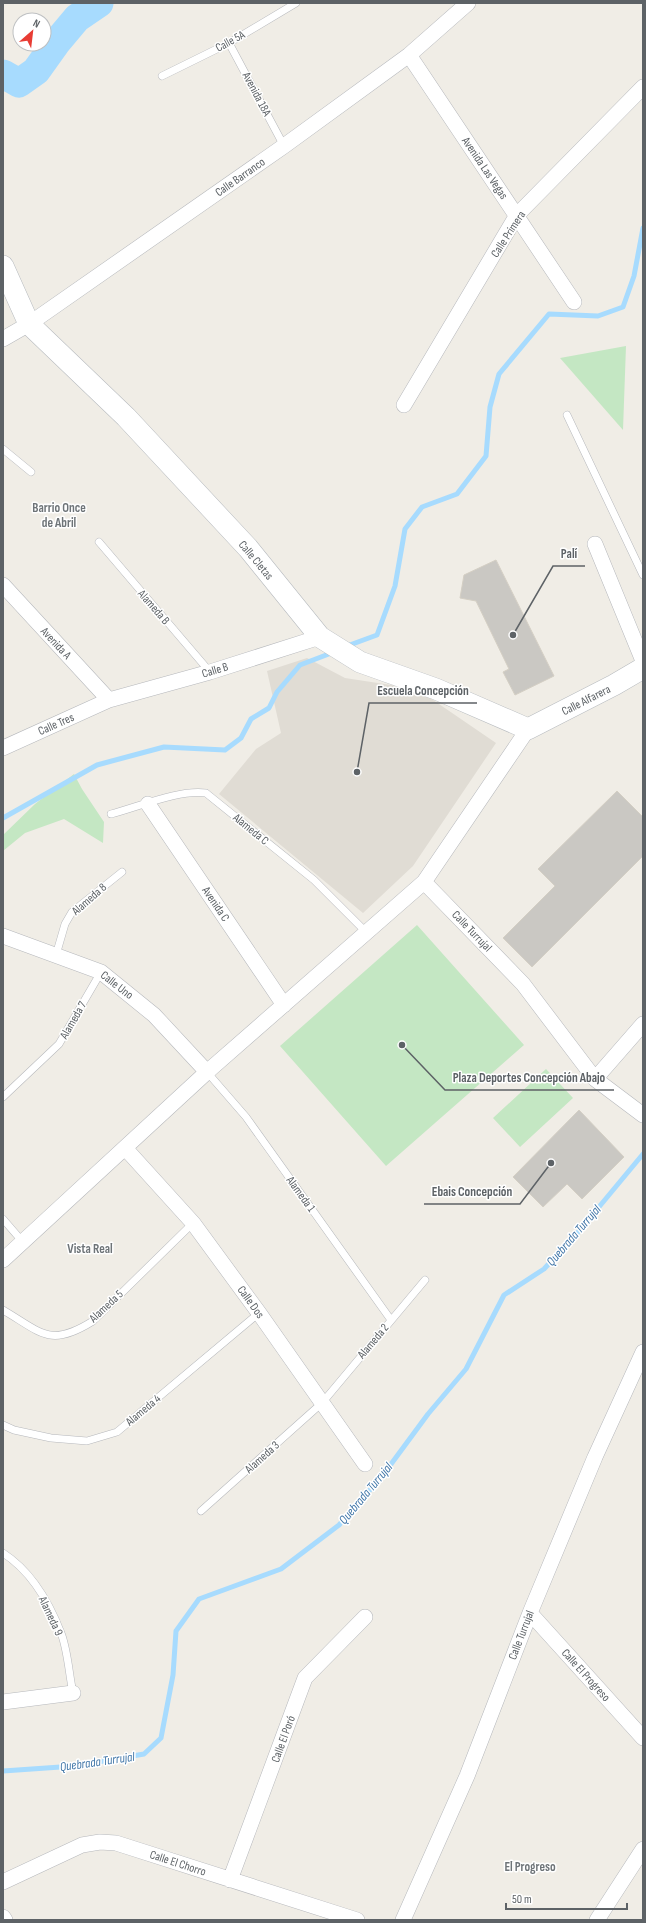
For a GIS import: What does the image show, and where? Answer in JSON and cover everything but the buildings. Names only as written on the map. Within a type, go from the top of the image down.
[{"type":"street","name":"Calle Barranco","points":[[3,339],[29,324],[284,146],[409,55],[468,3]]},
{"type":"street","name":"Avenida Las Vegas","points":[[409,55],[574,302]]},
{"type":"street","name":"Calle Primera","points":[[404,405],[517,215],[643,87]]},
{"type":"street","points":[[3,266],[29,324]]},
{"type":"street","name":"Calle Cletas","points":[[29,324],[126,417],[248,548],[320,637],[360,662],[436,688],[528,729]]},
{"type":"street","points":[[595,544],[643,660]]},
{"type":"street","name":"Avenida A","points":[[3,585],[109,700]]},
{"type":"street","name":"Calle B","points":[[109,700],[210,672],[320,637]]},
{"type":"street","name":"Calle Alfarera","points":[[528,729],[614,685],[643,668]]},
{"type":"street","name":"Calle Tres","points":[[3,748],[109,700]]},
{"type":"street","points":[[3,1260],[207,1072],[424,882],[528,729]]},
{"type":"street","name":"Avenida C","points":[[148,804],[284,1005]]},
{"type":"street","name":"Calle Turrujal","points":[[424,882],[523,984],[595,1079],[643,1115]]},
{"type":"street","name":"Calle Uno","points":[[3,936],[101,972],[154,1015],[207,1072]]},
{"type":"street","points":[[595,1079],[643,1024]]},
{"type":"street","name":"Calle Dos","points":[[126,1148],[193,1223],[260,1313],[365,1464]]},
{"type":"street","name":"Calle Turrujal","points":[[403,1920],[467,1776],[530,1612],[595,1456],[643,1352]]},
{"type":"street","name":"Calle El Progreso","points":[[530,1612],[643,1738]]},
{"type":"street","name":"Calle El Poró","points":[[230,1880],[305,1678],[365,1617]]},
{"type":"street","points":[[3,1702],[73,1693]]},
{"type":"street","name":"Calle El Chorro","points":[[3,1882],[82,1845],[100,1842],[116,1844],[356,1920]]},
{"type":"street","points":[[597,1920],[643,1849]]},
{"type":"lane","name":"Calle 5A","points":[[162,76],[229,43],[296,3]]},
{"type":"lane","name":"Avenida 18A","points":[[229,43],[284,146]]},
{"type":"lane","points":[[566,416],[643,575]]},
{"type":"lane","points":[[3,449],[31,472]]},
{"type":"lane","name":"Alameda B","points":[[99,542],[210,672]]},
{"type":"lane","name":"Alameda C","points":[[111,814],[182,794],[197,792],[206,793],[314,880],[366,932]]},
{"type":"lane","name":"Alameda 8","points":[[56,955],[65,924],[72,912],[122,872]]},
{"type":"lane","name":"Alameda 7","points":[[3,1097],[59,1044],[101,972]]},
{"type":"lane","name":"Alameda 1","points":[[207,1072],[246,1117],[391,1320]]},
{"type":"lane","points":[[3,1219],[22,1241]]},
{"type":"lane","name":"Alameda 5","points":[[3,1310],[47,1336],[60,1336],[78,1330],[93,1321],[193,1223]]},
{"type":"lane","name":"Alameda 2","points":[[322,1403],[425,1280]]},
{"type":"lane","name":"Alameda 4","points":[[3,1425],[14,1430],[52,1438],[87,1441],[117,1432],[260,1313]]},
{"type":"lane","name":"Alameda 3","points":[[201,1511],[322,1403]]},
{"type":"lane","name":"Alameda 9","points":[[3,1553],[17,1562],[38,1586],[61,1634],[73,1693]]},
{"type":"shaded area","points":[[307,658],[345,678],[417,689],[496,743],[413,866],[363,913],[219,794],[256,749],[281,733],[267,671]]},
{"type":"green space","points":[[626,346],[623,430],[560,358]]},
{"type":"green space","points":[[74,774],[104,822],[103,843],[64,819],[25,833],[3,851],[3,835],[35,804]]},
{"type":"green space","points":[[417,925],[524,1045],[386,1166],[280,1046]]},
{"type":"green space","points":[[546,1069],[573,1098],[520,1147],[493,1118]]},
{"type":"waterway","points":[[3,74],[19,83],[36,71],[56,43],[77,18],[99,3]]},
{"type":"waterway","points":[[347,646],[377,635],[395,586],[405,529],[422,507],[457,494],[486,456],[490,407],[499,374],[549,314],[598,316],[623,307],[634,276],[643,228]]},
{"type":"waterway","points":[[3,818],[97,765],[164,747],[225,750],[241,738],[251,719],[269,708],[277,692],[300,665],[334,652]]},
{"type":"waterway","name":"Quebrada Turrujal","points":[[3,1771],[75,1766],[144,1754],[161,1738],[173,1675],[176,1631],[199,1599],[281,1569],[339,1525],[383,1475],[428,1414],[466,1369],[504,1295],[544,1269],[579,1231],[643,1154]]},
{"type":"place","name":"Palí","points":[[513,635]]},
{"type":"place","name":"Escuela Concepción","points":[[357,772]]},
{"type":"place","name":"Plaza Deportes Concepción Abajo","points":[[402,1045]]},
{"type":"place","name":"Ebais Concepción","points":[[551,1163]]},
{"type":"district","name":"Barrio Once de Abril","points":[[59,514]]},
{"type":"district","name":"Vista Real","points":[[90,1248]]},
{"type":"district","name":"El Progreso","points":[[530,1866]]}]
